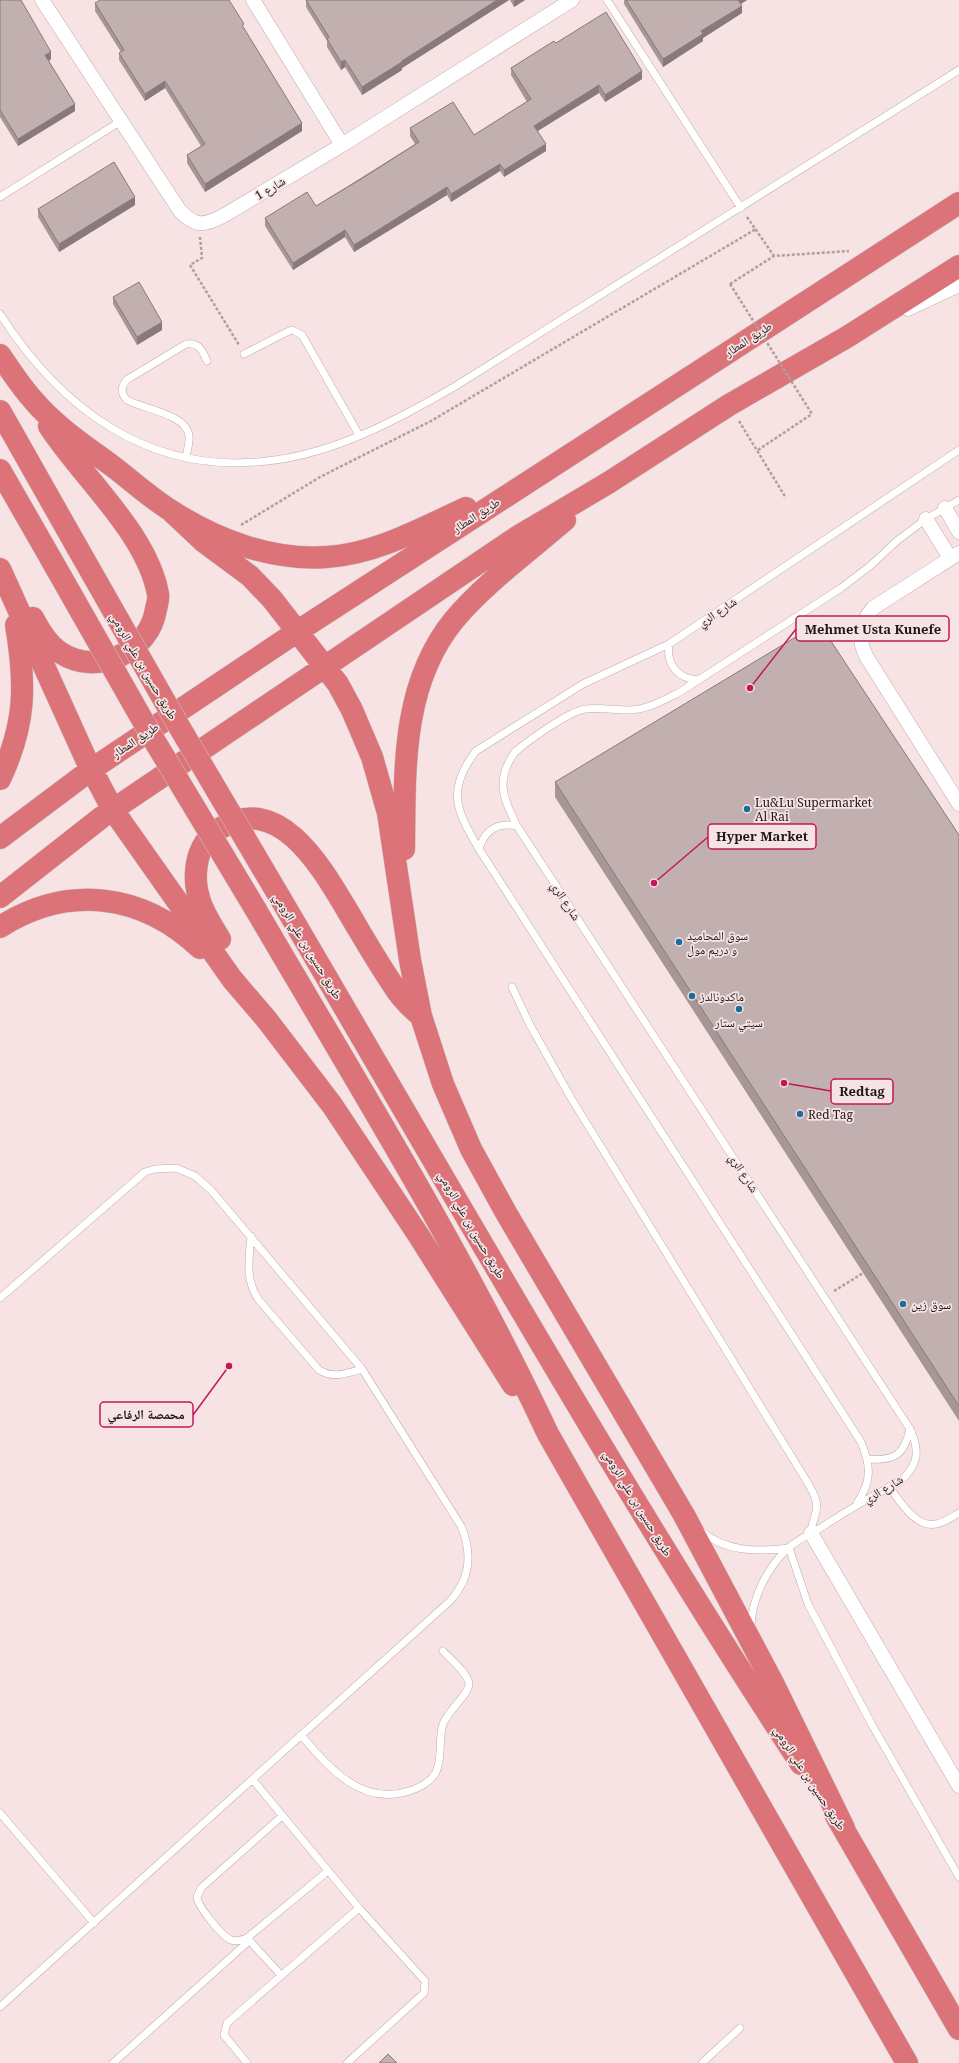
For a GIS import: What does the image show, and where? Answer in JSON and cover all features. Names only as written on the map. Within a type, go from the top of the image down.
[{"type":"highway","name":"طريق المطار","points":[[0,838],[92,769],[298,631],[959,203]]},
{"type":"highway","points":[[0,897],[113,810],[517,537],[608,483],[729,405],[847,337],[959,266]]},
{"type":"highway","points":[[0,355],[34,402],[66,451],[116,514],[137,544],[153,573],[158,596],[155,619],[144,639],[126,654],[105,662],[82,662],[61,653],[44,637],[29,612],[22,604],[12,598]]},
{"type":"highway","points":[[34,402],[57,424],[170,510],[204,542],[250,576],[272,599],[338,684],[352,710],[372,757],[388,813],[410,960],[421,1016],[444,1084],[471,1149],[509,1218],[684,1515],[750,1638],[798,1732],[844,1828]]},
{"type":"highway","name":"طريق حسين بن علي الرومي","points":[[0,412],[177,724],[598,1438],[755,1694],[844,1828],[959,2029]]},
{"type":"highway","points":[[0,470],[152,735],[459,1257],[506,1345],[548,1434],[907,2063]]},
{"type":"highway","points":[[170,510],[195,525],[246,546],[282,555],[305,558],[329,557],[352,553],[397,539],[528,481]]},
{"type":"highway","points":[[402,906],[407,739],[413,703],[427,663],[439,642],[460,614],[487,587],[608,483]]},
{"type":"highway","points":[[0,569],[12,598],[92,769],[113,810],[232,979],[296,1056],[332,1105],[415,1230],[497,1362],[548,1434]]},
{"type":"highway","points":[[0,779],[18,730],[24,685],[12,598]]},
{"type":"highway","points":[[232,979],[233,966],[230,954],[209,922],[199,899],[196,887],[196,864],[203,846],[209,837],[225,825],[244,819],[264,820],[284,829],[315,860],[394,986],[421,1016]]},
{"type":"highway","points":[[0,927],[22,915],[64,902],[96,900],[118,902],[144,910],[178,929],[232,979]]},
{"type":"street","points":[[42,0],[180,211],[189,220],[198,224]]},
{"type":"street","points":[[252,0],[342,145]]},
{"type":"street","name":"شارع 1","points":[[198,224],[210,222],[223,216],[342,145],[572,0]]},
{"type":"street","points":[[847,337],[959,285]]},
{"type":"street","points":[[945,508],[959,532]]},
{"type":"street","points":[[926,519],[954,556],[873,608],[863,622],[860,637],[866,656],[959,804]]},
{"type":"street","points":[[811,1533],[959,1786]]},
{"type":"lane","points":[[607,0],[741,208]]},
{"type":"lane","points":[[0,314],[35,361],[68,396],[106,426],[126,436],[152,447],[186,457],[227,463],[268,461],[312,452],[359,436],[392,421],[454,387],[959,70]]},
{"type":"lane","points":[[0,197],[121,121]]},
{"type":"lane","points":[[244,354],[287,332],[297,332],[302,335],[359,436]]},
{"type":"lane","points":[[186,457],[189,434],[184,424],[175,418],[127,400],[122,394],[122,385],[128,379],[186,344],[199,346],[207,361]]},
{"type":"lane","name":"شارع الري","points":[[857,1505],[865,1491],[869,1475],[868,1459],[861,1442],[479,849],[465,825],[458,806],[457,786],[463,767],[476,751],[583,684],[669,644],[959,450]]},
{"type":"lane","name":"شارع الري","points":[[750,1638],[751,1618],[756,1599],[764,1580],[775,1563],[789,1548],[811,1533],[857,1505],[901,1481],[911,1470],[917,1457],[916,1442],[910,1429],[825,1297],[517,826],[505,802],[502,781],[509,761],[523,745],[576,712],[593,708],[639,708],[662,701],[700,680],[841,588],[870,566],[898,540],[926,519],[959,500]]},
{"type":"lane","points":[[669,644],[668,653],[674,670],[682,676],[700,680]]},
{"type":"lane","points":[[479,849],[482,839],[488,831],[497,826],[507,824],[517,826]]},
{"type":"lane","points":[[512,987],[530,1025],[570,1098],[806,1480],[816,1502],[817,1509],[812,1521],[811,1533]]},
{"type":"lane","points":[[0,1298],[136,1178],[155,1169],[176,1168],[196,1176],[211,1190],[251,1236],[362,1368],[461,1526],[469,1548],[467,1572],[464,1583],[450,1601],[0,2007]]},
{"type":"lane","points":[[251,1236],[248,1272],[251,1286],[258,1299],[319,1370],[331,1375],[338,1375],[362,1368]]},
{"type":"lane","points":[[868,1459],[884,1460],[898,1455],[907,1443],[910,1429]]},
{"type":"lane","points":[[889,1487],[912,1514],[922,1522],[936,1524],[959,1513]]},
{"type":"lane","name":"شارع الري","points":[[684,1515],[705,1534],[731,1547],[760,1552],[789,1548]]},
{"type":"lane","points":[[789,1548],[808,1604],[871,1723],[959,1878]]},
{"type":"lane","points":[[301,1735],[325,1764],[352,1784],[376,1793],[389,1794],[404,1793],[421,1786],[436,1773],[439,1763],[440,1737],[444,1722],[449,1712],[468,1689],[469,1683],[465,1675],[443,1651]]},
{"type":"lane","points":[[253,1780],[359,1908],[425,1981],[426,1989],[421,1996],[347,2063]]},
{"type":"lane","points":[[0,1813],[94,1923]]},
{"type":"lane","points":[[248,1940],[236,1941],[226,1937],[199,1906],[198,1892],[282,1816]]},
{"type":"lane","points":[[114,2063],[248,1940],[328,1871]]},
{"type":"lane","points":[[247,2063],[224,2035],[225,2026],[281,1975],[359,1908]]},
{"type":"lane","points":[[248,1940],[281,1975]]},
{"type":"lane","points":[[702,2063],[740,2028]]},
{"type":"path","points":[[741,208],[774,256]]},
{"type":"path","points":[[198,224],[202,258],[190,265],[244,354]]},
{"type":"path","points":[[221,537],[320,477],[431,421],[756,230]]},
{"type":"path","points":[[758,450],[812,414],[730,284],[774,256],[850,251]]},
{"type":"path","points":[[729,405],[758,450],[786,498]]},
{"type":"path","points":[[825,1297],[863,1273]]},
{"type":"building","points":[[0,0],[21,0],[51,52],[45,55],[75,104],[18,139],[0,110]]},
{"type":"building","points":[[100,0],[229,0],[244,24],[242,25],[302,123],[205,184],[187,155],[205,144],[165,81],[145,94],[119,53],[124,50],[95,3]]},
{"type":"building","points":[[306,0],[497,0],[362,87],[345,60],[341,62],[327,39],[329,37]]},
{"type":"building","points":[[626,0],[738,0],[742,6],[701,31],[703,34],[663,59]]},
{"type":"building","points":[[606,12],[642,71],[605,95],[599,85],[534,126],[546,144],[504,170],[500,164],[451,194],[447,187],[354,245],[345,230],[293,263],[265,218],[307,192],[316,206],[361,179],[419,142],[410,128],[453,102],[474,135],[531,99],[511,68],[554,41],[556,43]]},
{"type":"building","points":[[114,162],[135,197],[59,244],[38,209]]},
{"type":"building","points":[[139,282],[162,322],[137,337],[113,297]]},
{"type":"building","points":[[819,623],[959,835],[959,1406],[555,782]]},
{"type":"building","points":[[388,2054],[397,2063],[379,2063]]},
{"type":"place","name":"Mehmet Usta Kunefe","points":[[750,688]]},
{"type":"place","name":"Lu&Lu Supermarket Al Rai","points":[[747,809]]},
{"type":"place","name":"Hyper Market","points":[[654,883]]},
{"type":"place","name":"سوق المحاميد و دريم مول","points":[[679,942]]},
{"type":"place","name":"ماكدونالدز","points":[[692,996]]},
{"type":"place","name":"سيتي ستار","points":[[739,1009]]},
{"type":"place","name":"Redtag","points":[[784,1083]]},
{"type":"place","name":"Red Tag","points":[[800,1114]]},
{"type":"place","name":"سوق زين","points":[[903,1304]]},
{"type":"place","name":"محمصة الرفاعي","points":[[229,1366]]}]
